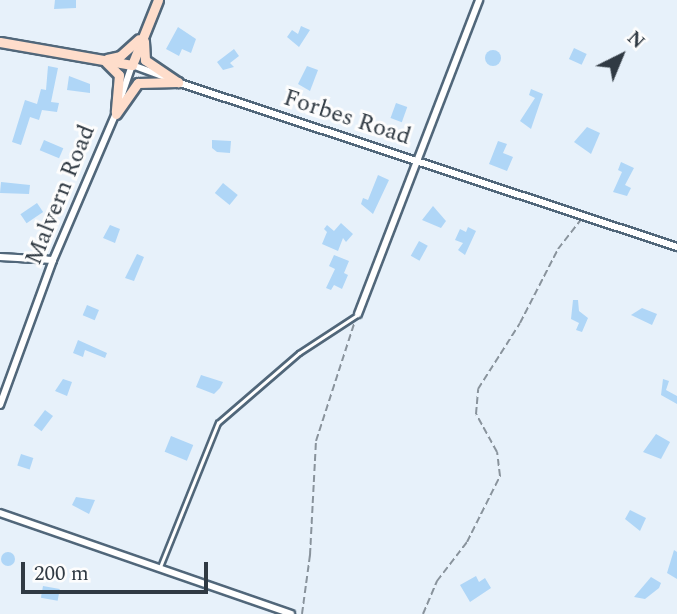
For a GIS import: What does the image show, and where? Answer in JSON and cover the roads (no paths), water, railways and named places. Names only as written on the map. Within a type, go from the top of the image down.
[{"type":"main road","name":"Malvern Road","points":[[132,65],[158,0]]},
{"type":"main road","points":[[102,59],[120,56],[145,32]]},
{"type":"main road","points":[[145,32],[145,60],[178,82]]},
{"type":"main road","name":"Forbes Road","points":[[0,41],[132,65]]},
{"type":"main road","points":[[102,59],[119,75],[116,114]]},
{"type":"main road","points":[[116,114],[138,83],[178,82]]},
{"type":"street","points":[[358,314],[479,0]]},
{"type":"street","name":"Forbes Road","points":[[132,65],[677,247]]},
{"type":"street","name":"Malvern Road","points":[[0,405],[53,260],[116,114],[132,65]]},
{"type":"street","points":[[0,257],[53,260]]},
{"type":"street","points":[[0,513],[291,614]]},
{"type":"lane","points":[[160,568],[218,424],[299,353],[358,314]]}]
